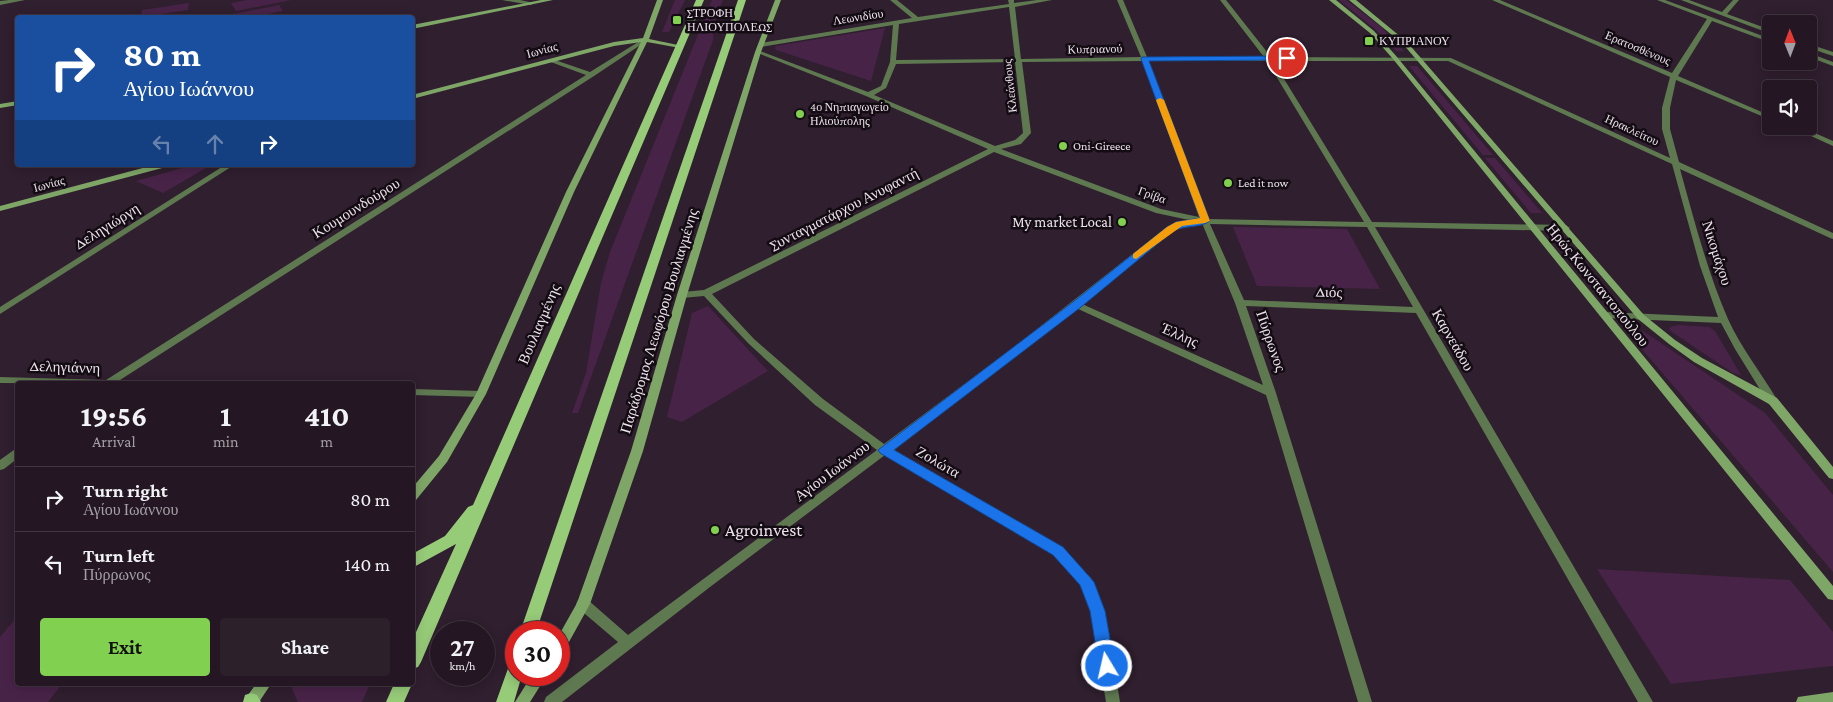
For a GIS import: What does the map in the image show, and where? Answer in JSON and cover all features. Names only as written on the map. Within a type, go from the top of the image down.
[{"type":"main road","name":"Βουλιαγμένης","points":[[415,655],[700,0]]},
{"type":"main road","points":[[532,621],[742,0]]},
{"type":"main road","points":[[415,560],[450,540],[483,500]]},
{"type":"main road","points":[[395,702],[402,686]]},
{"type":"main road","points":[[505,702],[510,686]]},
{"type":"street","points":[[0,3],[22,0]]},
{"type":"street","points":[[505,0],[531,3]]},
{"type":"street","points":[[415,26],[550,0]]},
{"type":"street","points":[[415,493],[443,459],[481,394],[570,192],[645,40],[660,0]]},
{"type":"street","name":"Παράδρομος Λεωφόρου Βουλιαγμένης","points":[[570,627],[583,604],[637,452],[682,295],[759,48],[778,0]]},
{"type":"street","points":[[894,0],[917,19]]},
{"type":"street","name":"Λεωνιδίου","points":[[759,48],[896,22],[1012,3],[1049,0]]},
{"type":"street","name":"Πύρρωνος","points":[[1120,0],[1145,59],[1205,221],[1240,303],[1271,393],[1365,702]]},
{"type":"street","name":"Καρνεάδου","points":[[1223,0],[1269,58],[1370,225],[1646,702]]},
{"type":"street","name":"Ηρώς Κωνσταντοπούλου","points":[[1332,0],[1372,32],[1395,58],[1833,595]]},
{"type":"street","name":"Ηρώς Κωνσταντοπούλου","points":[[1352,0],[1394,33],[1418,58],[1641,317],[1698,360],[1773,402]]},
{"type":"street","name":"Ερατοσθένους","points":[[1495,0],[1762,114]]},
{"type":"street","points":[[1660,0],[1762,38]]},
{"type":"street","points":[[1684,0],[1762,29]]},
{"type":"street","points":[[1723,14],[1736,0]]},
{"type":"street","name":"Κλεάνθους","points":[[994,149],[1018,142],[1027,133],[1012,3]]},
{"type":"street","name":"Νικομάχου","points":[[1710,18],[1674,76],[1666,108],[1666,129],[1673,161],[1678,170],[1692,228],[1704,266],[1724,320],[1773,402],[1833,475]]},
{"type":"street","points":[[868,95],[884,87],[893,62],[896,22]]},
{"type":"street","name":"Ιωνίας","points":[[415,96],[614,44],[645,40],[680,46]]},
{"type":"street","name":"Κουμουνδούρου","points":[[111,381],[645,40]]},
{"type":"street","name":"Γρίβα","points":[[759,48],[994,149],[1159,211],[1205,221],[1566,228]]},
{"type":"street","points":[[1818,49],[1833,54]]},
{"type":"street","name":"Κυπριανού","points":[[893,62],[1418,58]]},
{"type":"street","name":"Ηρακλείτου","points":[[1418,58],[1443,58],[1459,63],[1833,236]]},
{"type":"street","points":[[1818,58],[1833,64]]},
{"type":"street","points":[[550,60],[572,66],[592,75]]},
{"type":"street","points":[[0,106],[15,104]]},
{"type":"street","points":[[1812,135],[1833,144]]},
{"type":"street","name":"Συνταγματάρχου Ανυφαντή","points":[[706,293],[994,149]]},
{"type":"street","name":"Ιωνίας","points":[[0,209],[156,167]]},
{"type":"street","name":"Δεληγιώργη","points":[[0,311],[227,167]]},
{"type":"street","name":"Αγίου Ιωάννου","points":[[551,702],[626,642],[1077,305],[1170,229],[1180,224],[1205,221]]},
{"type":"street","points":[[682,295],[706,293]]},
{"type":"street","name":"Ζολώτα","points":[[706,293],[752,340],[819,402],[885,450],[1058,551],[1086,582],[1098,611],[1112,702]]},
{"type":"street","name":"Διός","points":[[1240,303],[1418,310]]},
{"type":"street","name":"Έλλης","points":[[1077,305],[1271,393]]},
{"type":"street","points":[[1604,315],[1724,320]]},
{"type":"street","name":"Δεληγιάννη","points":[[0,380],[36,381]]},
{"type":"street","points":[[415,392],[481,394]]},
{"type":"street","points":[[0,466],[15,454]]},
{"type":"street","points":[[583,604],[626,642]]},
{"type":"street","points":[[251,702],[263,686]]},
{"type":"street","points":[[522,702],[533,686]]},
{"type":"street","points":[[1803,702],[1833,698]]},
{"type":"shaded area","points":[[248,0],[291,0],[236,11],[231,3]]},
{"type":"shaded area","points":[[675,0],[685,0],[669,32],[662,32]]},
{"type":"shaded area","points":[[712,0],[723,0],[714,22],[713,40],[578,413],[572,413],[586,373],[601,283],[610,252]]},
{"type":"shaded area","points":[[1339,0],[1346,0],[1381,27],[1404,51],[1396,51],[1376,30]]},
{"type":"shaded area","points":[[189,3],[188,10],[141,15],[142,10]]},
{"type":"shaded area","points":[[279,5],[283,11],[262,15],[233,14]]},
{"type":"shaded area","points":[[885,28],[871,81],[776,50],[775,48],[776,46]]},
{"type":"shaded area","points":[[1409,66],[1417,66],[1493,155],[1483,155]]},
{"type":"shaded area","points":[[1485,158],[1495,158],[1542,213],[1531,213]]},
{"type":"shaded area","points":[[186,167],[208,167],[163,193],[136,181]]},
{"type":"shaded area","points":[[1233,227],[1347,229],[1380,289],[1257,286]]},
{"type":"shaded area","points":[[1548,233],[1559,233],[1618,302],[1606,302]]},
{"type":"shaded area","points":[[708,306],[768,371],[682,422],[667,417],[692,313]]},
{"type":"shaded area","points":[[1679,325],[1709,327],[1715,331],[1741,375],[1733,373],[1669,330],[1670,327]]},
{"type":"shaded area","points":[[1630,328],[1643,331],[1765,413],[1833,495],[1833,572],[1629,334]]},
{"type":"shaded area","points":[[1597,569],[1790,580],[1833,632],[1833,666],[1671,684]]},
{"type":"shaded area","points":[[15,619],[15,686],[60,686],[48,702],[0,702],[0,637]]},
{"type":"shaded area","points":[[293,686],[369,686],[362,702],[298,702],[292,689]]},
{"type":"slow traffic","points":[[1136,256],[1170,229],[1180,224],[1205,221],[1160,100]]},
{"type":"place","name":"ΣΤΡΟΦΗ ΗΛΙΟΥΠΟΛΕΩΣ","points":[[677,20]]},
{"type":"place","name":"ΚΥΠΡΙΑΝΟΥ","points":[[1369,41]]},
{"type":"place","name":"4ο Νηπιαγωγείο Ηλιούπολης","points":[[800,114]]},
{"type":"place","name":"Oni-Gireece","points":[[1063,146]]},
{"type":"place","name":"Led it now","points":[[1228,183]]},
{"type":"place","name":"My market Local","points":[[1122,222]]},
{"type":"place","name":"Agroinvest","points":[[715,530]]},
{"type":"route","points":[[1107,666],[1098,611],[1086,582],[1058,551],[885,450],[1077,305],[1170,229],[1180,224],[1205,221],[1145,59],[1287,58]]}]
